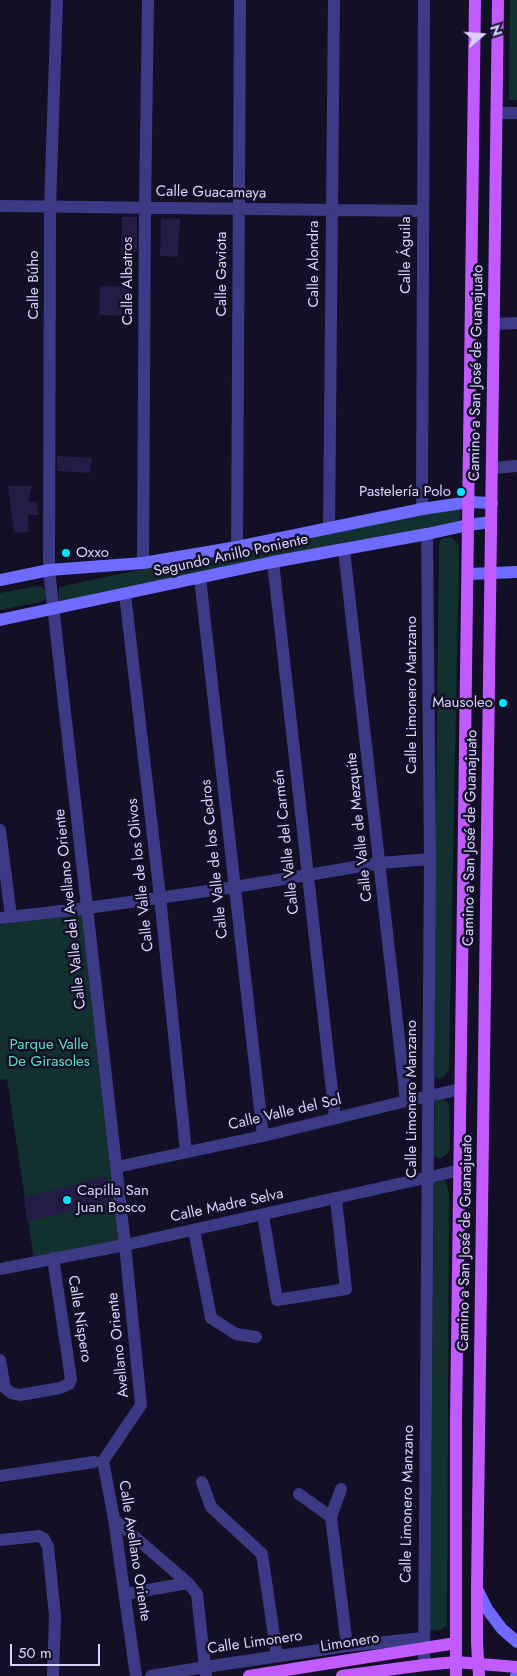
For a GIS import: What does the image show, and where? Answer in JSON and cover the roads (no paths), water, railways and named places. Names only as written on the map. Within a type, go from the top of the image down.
[{"type":"main road","name":"Camino a San José de Guanajuato","points":[[456,1676],[456,1421],[461,1170],[475,0]]},
{"type":"main road","name":"Camino a San José de Guanajuato","points":[[479,1670],[477,1589],[498,0]]},
{"type":"main road","name":"Segundo Anillo Poniente","points":[[0,580],[49,570],[144,563],[237,547],[422,509],[469,502],[492,503]]},
{"type":"main road","name":"Segundo Anillo Poniente","points":[[0,620],[273,562],[428,534],[468,524],[491,522]]},
{"type":"main road","points":[[468,574],[517,572]]},
{"type":"main road","points":[[477,1589],[487,1609],[502,1629],[517,1642]]},
{"type":"main road","name":"Limonero","points":[[249,1676],[424,1643],[456,1643]]},
{"type":"main road","points":[[342,1676],[406,1671],[424,1664],[456,1662],[479,1670],[517,1667]]},
{"type":"street","name":"Calle Búho","points":[[49,570],[50,207],[57,0]]},
{"type":"street","name":"Calle Albatros","points":[[144,563],[145,208],[148,0]]},
{"type":"street","name":"Calle Gaviota","points":[[237,547],[240,0]]},
{"type":"street","name":"Calle Alondra","points":[[329,529],[334,0]]},
{"type":"street","name":"Calle Águila","points":[[422,509],[424,0]]},
{"type":"street","points":[[496,113],[517,113]]},
{"type":"street","name":"Calle Guacamaya","points":[[0,206],[422,211]]},
{"type":"street","points":[[494,324],[517,323]]},
{"type":"street","points":[[492,468],[517,466]]},
{"type":"street","name":"Calle Limonero Manzano","points":[[424,1664],[430,859],[428,534]]},
{"type":"street","name":"Calle Valle de Mezquite","points":[[344,550],[406,1100]]},
{"type":"street","name":"Calle Valle del Carmén","points":[[273,562],[335,1118]]},
{"type":"street","name":"Calle Valle del Avellano Oriente","points":[[49,570],[125,1245]]},
{"type":"street","name":"Calle Valle de los Cedros","points":[[200,578],[263,1136]]},
{"type":"street","name":"Calle Valle de los Olivos","points":[[125,594],[160,897],[186,1152]]},
{"type":"street","points":[[0,830],[6,917],[88,908],[235,887],[380,862],[430,859]]},
{"type":"street","name":"Calle Valle del Sol","points":[[117,1167],[263,1136],[406,1100],[461,1089]]},
{"type":"street","name":"Calle Madre Selva","points":[[0,1269],[125,1245],[461,1170]]},
{"type":"street","points":[[263,1215],[277,1300],[346,1289],[336,1199]]},
{"type":"street","points":[[194,1230],[211,1318],[236,1334],[256,1337]]},
{"type":"street","name":"Avellano Oriente","points":[[99,1462],[141,1405],[125,1245]]},
{"type":"street","name":"Calle Níspero","points":[[0,1360],[5,1388],[11,1393],[20,1395],[60,1388],[69,1384],[71,1379],[53,1258]]},
{"type":"street","points":[[0,1476],[99,1462]]},
{"type":"street","name":"Calle Avellano Oriente","points":[[99,1462],[114,1519],[136,1676]]},
{"type":"street","points":[[202,1482],[212,1507],[262,1554],[277,1656]]},
{"type":"street","points":[[341,1489],[331,1517],[347,1646]]},
{"type":"street","points":[[299,1494],[331,1517]]},
{"type":"street","points":[[114,1519],[188,1583],[197,1594],[206,1671]]},
{"type":"street","points":[[0,1540],[39,1536],[44,1539],[48,1548],[55,1616],[53,1676]]},
{"type":"street","points":[[126,1594],[188,1583]]},
{"type":"street","name":"Calle Limonero","points":[[151,1676],[206,1671],[277,1656],[347,1646],[424,1643]]},
{"type":"place","name":"Pastelería Polo","points":[[461,492]]},
{"type":"place","name":"Oxxo","points":[[66,553]]},
{"type":"place","name":"Mausoleo","points":[[503,703]]},
{"type":"place","name":"Capilla San Juan Bosco","points":[[67,1200]]},
{"type":"park label","name":"Parque Valle De Girasoles","points":[[49,1054]]}]
